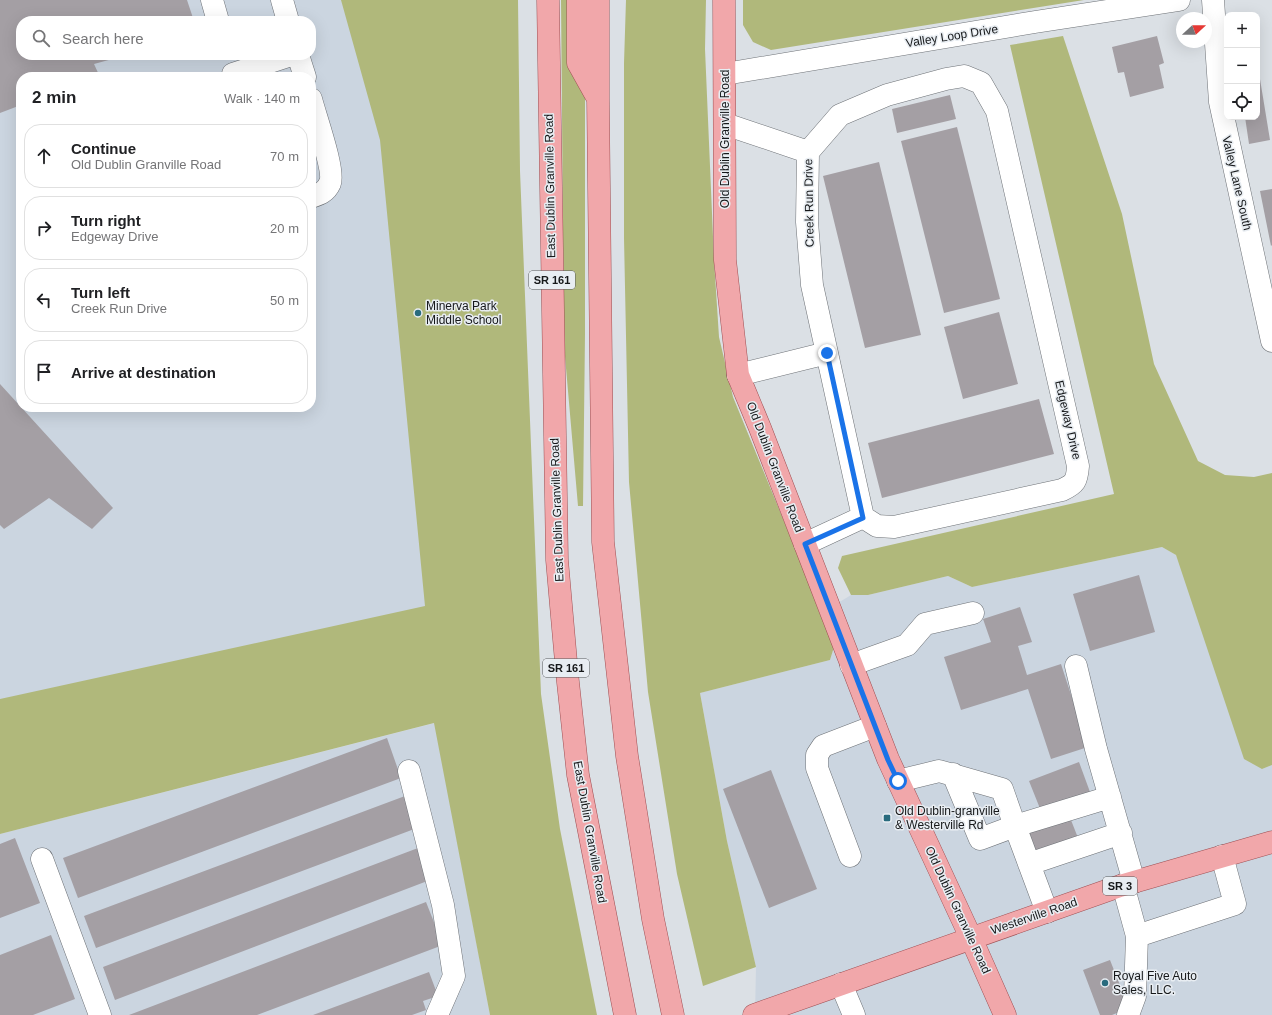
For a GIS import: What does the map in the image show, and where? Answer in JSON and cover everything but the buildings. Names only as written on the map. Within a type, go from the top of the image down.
[{"type":"main road","name":"East Dublin Granville Road","points":[[548,0],[557,560],[578,775],[625,1015]]},
{"type":"main road","points":[[578,0],[578,63],[598,98]]},
{"type":"main road","points":[[598,0],[603,542],[627,756],[653,919],[673,1015]]},
{"type":"main road","name":"Old Dublin Granville Road","points":[[724,0],[724,260],[738,375],[760,428],[888,760],[971,938],[1004,1015]]},
{"type":"main road","name":"Westerville Road","points":[[754,1015],[1128,883],[1272,842]]},
{"type":"street","points":[[212,0],[217,16]]},
{"type":"street","points":[[282,0],[287,16]]},
{"type":"street","name":"Valley Loop Drive","points":[[725,74],[1035,22],[1179,0]]},
{"type":"street","name":"Valley Lane South","points":[[1213,0],[1220,102],[1272,341]]},
{"type":"street","points":[[231,68],[268,60]]},
{"type":"street","points":[[300,60],[303,72]]},
{"type":"street","name":"Creek Run Drive","points":[[863,518],[812,285],[807,222],[808,152],[840,115],[887,95],[946,79],[964,76],[981,83]]},
{"type":"street","name":"Edgeway Drive","points":[[863,518],[877,526],[894,527],[1062,490],[1072,485],[1078,477],[1078,466],[997,111],[981,83]]},
{"type":"street","points":[[316,116],[331,168],[331,182],[324,192],[316,195]]},
{"type":"street","points":[[725,124],[808,152]]},
{"type":"street","points":[[738,375],[827,353]]},
{"type":"street","points":[[805,544],[863,518]]},
{"type":"street","points":[[852,665],[907,645],[924,624],[973,613]]},
{"type":"street","points":[[1076,666],[1120,833],[1137,936],[1135,996],[1128,1015]]},
{"type":"street","points":[[850,856],[817,768],[817,755],[823,746],[875,726]]},
{"type":"street","points":[[898,781],[939,770],[1002,789],[1047,912]]},
{"type":"street","points":[[409,771],[443,905],[454,976],[437,1015]]},
{"type":"street","points":[[953,774],[980,839],[1015,826],[1110,797]]},
{"type":"street","points":[[1029,864],[1120,833]]},
{"type":"street","points":[[1137,936],[1235,904],[1222,856]]},
{"type":"street","points":[[42,859],[100,1015]]},
{"type":"street","points":[[841,984],[854,1015]]},
{"type":"shaded area","name":"Minerva Park Middle School","points":[[0,0],[452,0],[539,644],[0,769]]},
{"type":"shaded area","points":[[1162,547],[1176,555],[1262,769],[1272,765],[1272,1015],[755,1015],[756,967],[727,841],[700,693],[830,660],[834,647],[820,614],[851,595],[868,595],[948,576],[972,587]]},
{"type":"shaded area","points":[[435,723],[490,1015],[0,1015],[0,834]]},
{"type":"green space","points":[[341,0],[518,0],[520,171],[541,694],[560,829],[597,1015],[490,1015],[434,723],[0,834],[0,699],[425,606],[380,140]]},
{"type":"green space","points":[[561,0],[578,0],[585,96],[583,506],[578,506],[564,345]]},
{"type":"green space","points":[[626,0],[706,0],[705,49],[714,260],[719,337],[733,397],[834,647],[830,660],[700,693],[727,841],[756,967],[703,986],[677,874],[648,692],[629,482],[624,238],[624,63]]},
{"type":"green space","points":[[743,0],[1084,0],[771,50],[753,42],[743,25]]},
{"type":"green space","points":[[1063,36],[1122,214],[1154,364],[1198,461],[1225,475],[1254,477],[1272,473],[1272,765],[1262,769],[1244,759],[1176,555],[1162,547],[972,587],[948,576],[868,595],[851,595],[838,568],[842,556],[1114,494],[1010,45]]},
{"type":"place","name":"Minerva Park Middle School","points":[[418,313]]},
{"type":"place","name":"Old Dublin-granville & Westerville Rd","points":[[887,818]]},
{"type":"place","name":"Royal Five Auto Sales, LLC.","points":[[1105,983]]},
{"type":"route","points":[[827,353],[863,518],[805,544],[888,760],[898,781]]}]
